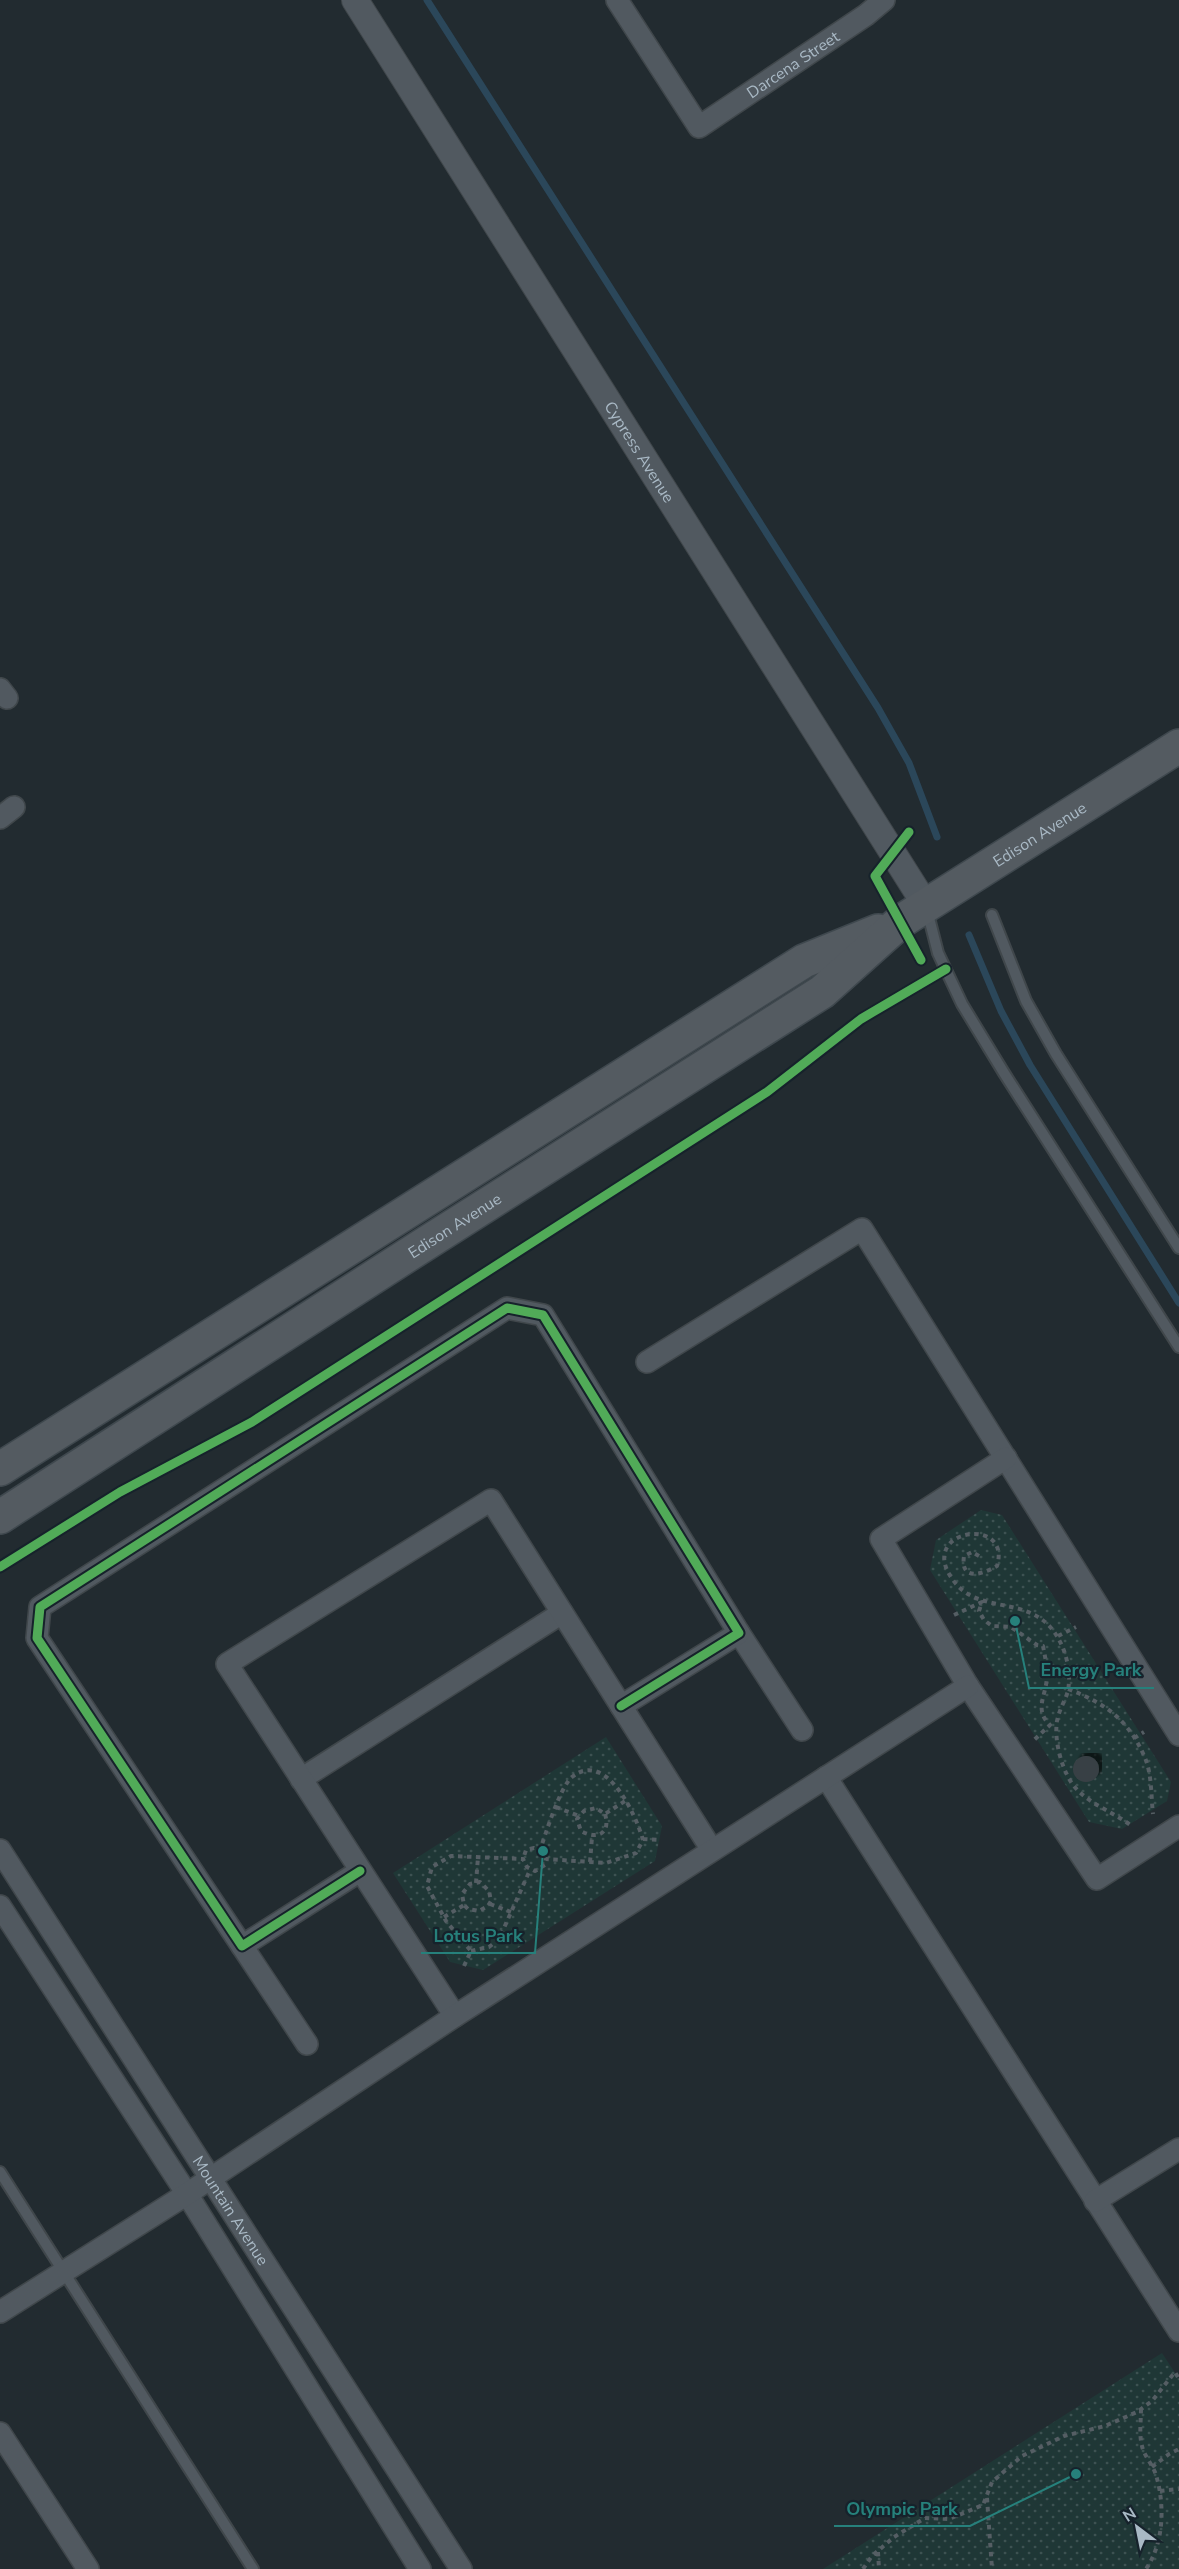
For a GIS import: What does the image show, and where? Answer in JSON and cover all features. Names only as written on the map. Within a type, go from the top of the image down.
[{"type":"main road","name":"Edison Avenue","points":[[0,1469],[804,961],[912,913],[1179,746]]},
{"type":"main road","name":"Edison Avenue","points":[[0,1517],[822,992],[912,913]]},
{"type":"street","name":"Cypress Avenue","points":[[355,0],[912,913]]},
{"type":"street","name":"Darcena Street","points":[[617,0],[699,127],[866,15],[884,0]]},
{"type":"street","points":[[647,1362],[862,1229],[1179,1735]]},
{"type":"street","points":[[307,2044],[38,1638],[40,1607],[507,1308],[543,1316],[739,1633],[802,1730]]},
{"type":"street","points":[[1006,1458],[881,1539],[968,1686],[1097,1879],[1179,1826]]},
{"type":"street","points":[[455,2016],[227,1664],[491,1500],[712,1850]]},
{"type":"street","points":[[301,1779],[562,1613]]},
{"type":"street","points":[[621,1706],[739,1633]]},
{"type":"street","points":[[0,2312],[63,2270],[187,2194],[455,2016],[968,1686]]},
{"type":"street","points":[[826,1777],[1179,2331]]},
{"type":"street","name":"Mountain Avenue","points":[[0,1850],[460,2569]]},
{"type":"street","points":[[242,1946],[360,1871]]},
{"type":"street","name":"Mountain Avenue","points":[[0,1906],[187,2194],[420,2569]]},
{"type":"street","points":[[1095,2201],[1179,2149]]},
{"type":"street","points":[[0,2433],[6,2455],[88,2569]]},
{"type":"lane","points":[[912,913],[938,953],[962,1004],[1179,1347]]},
{"type":"lane","points":[[992,915],[1009,963],[1031,1010],[1056,1054],[1179,1248]]},
{"type":"lane","points":[[0,2172],[253,2569]]},
{"type":"path","points":[[979,1556],[972,1552],[964,1556],[963,1564],[972,1575],[997,1566],[1000,1557],[995,1545],[986,1535],[969,1532],[957,1536],[949,1545],[944,1559],[950,1576],[962,1590],[982,1602],[1017,1607],[1037,1616],[1058,1636],[1067,1660],[1068,1689],[1057,1725],[1057,1744],[1072,1783],[1091,1802],[1119,1816],[1133,1827]]},
{"type":"path","points":[[954,1615],[982,1602]]},
{"type":"path","points":[[982,1602],[979,1611],[984,1620],[992,1626],[1011,1627],[1037,1646],[1043,1646],[1047,1672],[1046,1690],[1040,1703],[1041,1712],[1050,1725]]},
{"type":"path","points":[[1058,1636],[1076,1627]]},
{"type":"path","points":[[1068,1689],[1092,1698],[1119,1716],[1134,1738],[1146,1760],[1153,1814]]},
{"type":"path","points":[[1034,1740],[1050,1725],[1057,1725]]},
{"type":"path","points":[[1134,1738],[1144,1732]]},
{"type":"path","points":[[540,1850],[556,1807],[571,1778],[584,1770],[598,1770],[610,1780],[639,1824],[643,1839],[636,1853],[623,1859],[606,1863],[546,1859]]},
{"type":"path","points":[[605,1814],[625,1801]]},
{"type":"path","points":[[556,1807],[579,1816]]},
{"type":"path","points":[[596,1808],[605,1814],[607,1820],[604,1831],[592,1837],[581,1831],[577,1820],[584,1811],[596,1808]]},
{"type":"path","points":[[590,1862],[592,1837]]},
{"type":"path","points":[[643,1839],[659,1840]]},
{"type":"path","points":[[523,1859],[526,1850],[534,1848],[540,1850],[546,1859],[545,1865],[535,1871],[530,1870]]},
{"type":"path","points":[[471,1951],[444,1917],[427,1886],[432,1867],[451,1856],[523,1859]]},
{"type":"path","points":[[476,1882],[478,1857]]},
{"type":"path","points":[[523,1859],[530,1870]]},
{"type":"path","points":[[471,1951],[489,1947],[499,1939],[530,1870]]},
{"type":"path","points":[[480,1882],[489,1891],[489,1904],[479,1911],[468,1909],[464,1905],[462,1894],[470,1884],[480,1882]]},
{"type":"path","points":[[489,1904],[511,1912]]},
{"type":"path","points":[[444,1917],[464,1905]]},
{"type":"path","points":[[464,1966],[471,1951]]},
{"type":"path","points":[[862,2569],[894,2537],[925,2518],[950,2519],[983,2505],[992,2482],[1022,2456],[1064,2436],[1105,2426],[1152,2401],[1175,2372],[1179,2379]]},
{"type":"path","points":[[1141,2408],[1142,2446],[1160,2491],[1162,2512],[1159,2539],[1146,2569]]},
{"type":"path","points":[[1152,2467],[1179,2449]]},
{"type":"path","points":[[1160,2491],[1179,2489]]},
{"type":"path","points":[[987,2495],[992,2569]]},
{"type":"path","points":[[878,2552],[879,2569]]},
{"type":"green space","points":[[981,1510],[1002,1515],[1171,1782],[1167,1801],[1122,1829],[1089,1822],[930,1570],[936,1540]]},
{"type":"green space","points":[[606,1737],[662,1826],[655,1861],[483,1970],[450,1962],[393,1873]]},
{"type":"green space","points":[[1162,2353],[1179,2379],[1179,2569],[823,2569]]},
{"type":"building","points":[[1086,1756],[1095,1760],[1099,1769],[1095,1778],[1086,1782],[1077,1778],[1073,1769],[1077,1760]]},
{"type":"waterway","points":[[427,0],[878,708],[909,763],[937,837]]},
{"type":"waterway","points":[[969,935],[1001,1011],[1030,1065],[1179,1303]]},
{"type":"cycle path","points":[[909,832],[875,876],[921,960]]},
{"type":"cycle path","points":[[0,1567],[120,1492],[252,1422],[767,1092],[861,1019],[946,969]]},
{"type":"cycle path","points":[[360,1871],[242,1946],[37,1638],[40,1607],[507,1308],[543,1315],[739,1633],[621,1706]]},
{"type":"place","name":"Energy Park","points":[[1015,1621]]},
{"type":"place","name":"Lotus Park","points":[[543,1851]]},
{"type":"place","name":"Olympic Park","points":[[1076,2474]]}]
